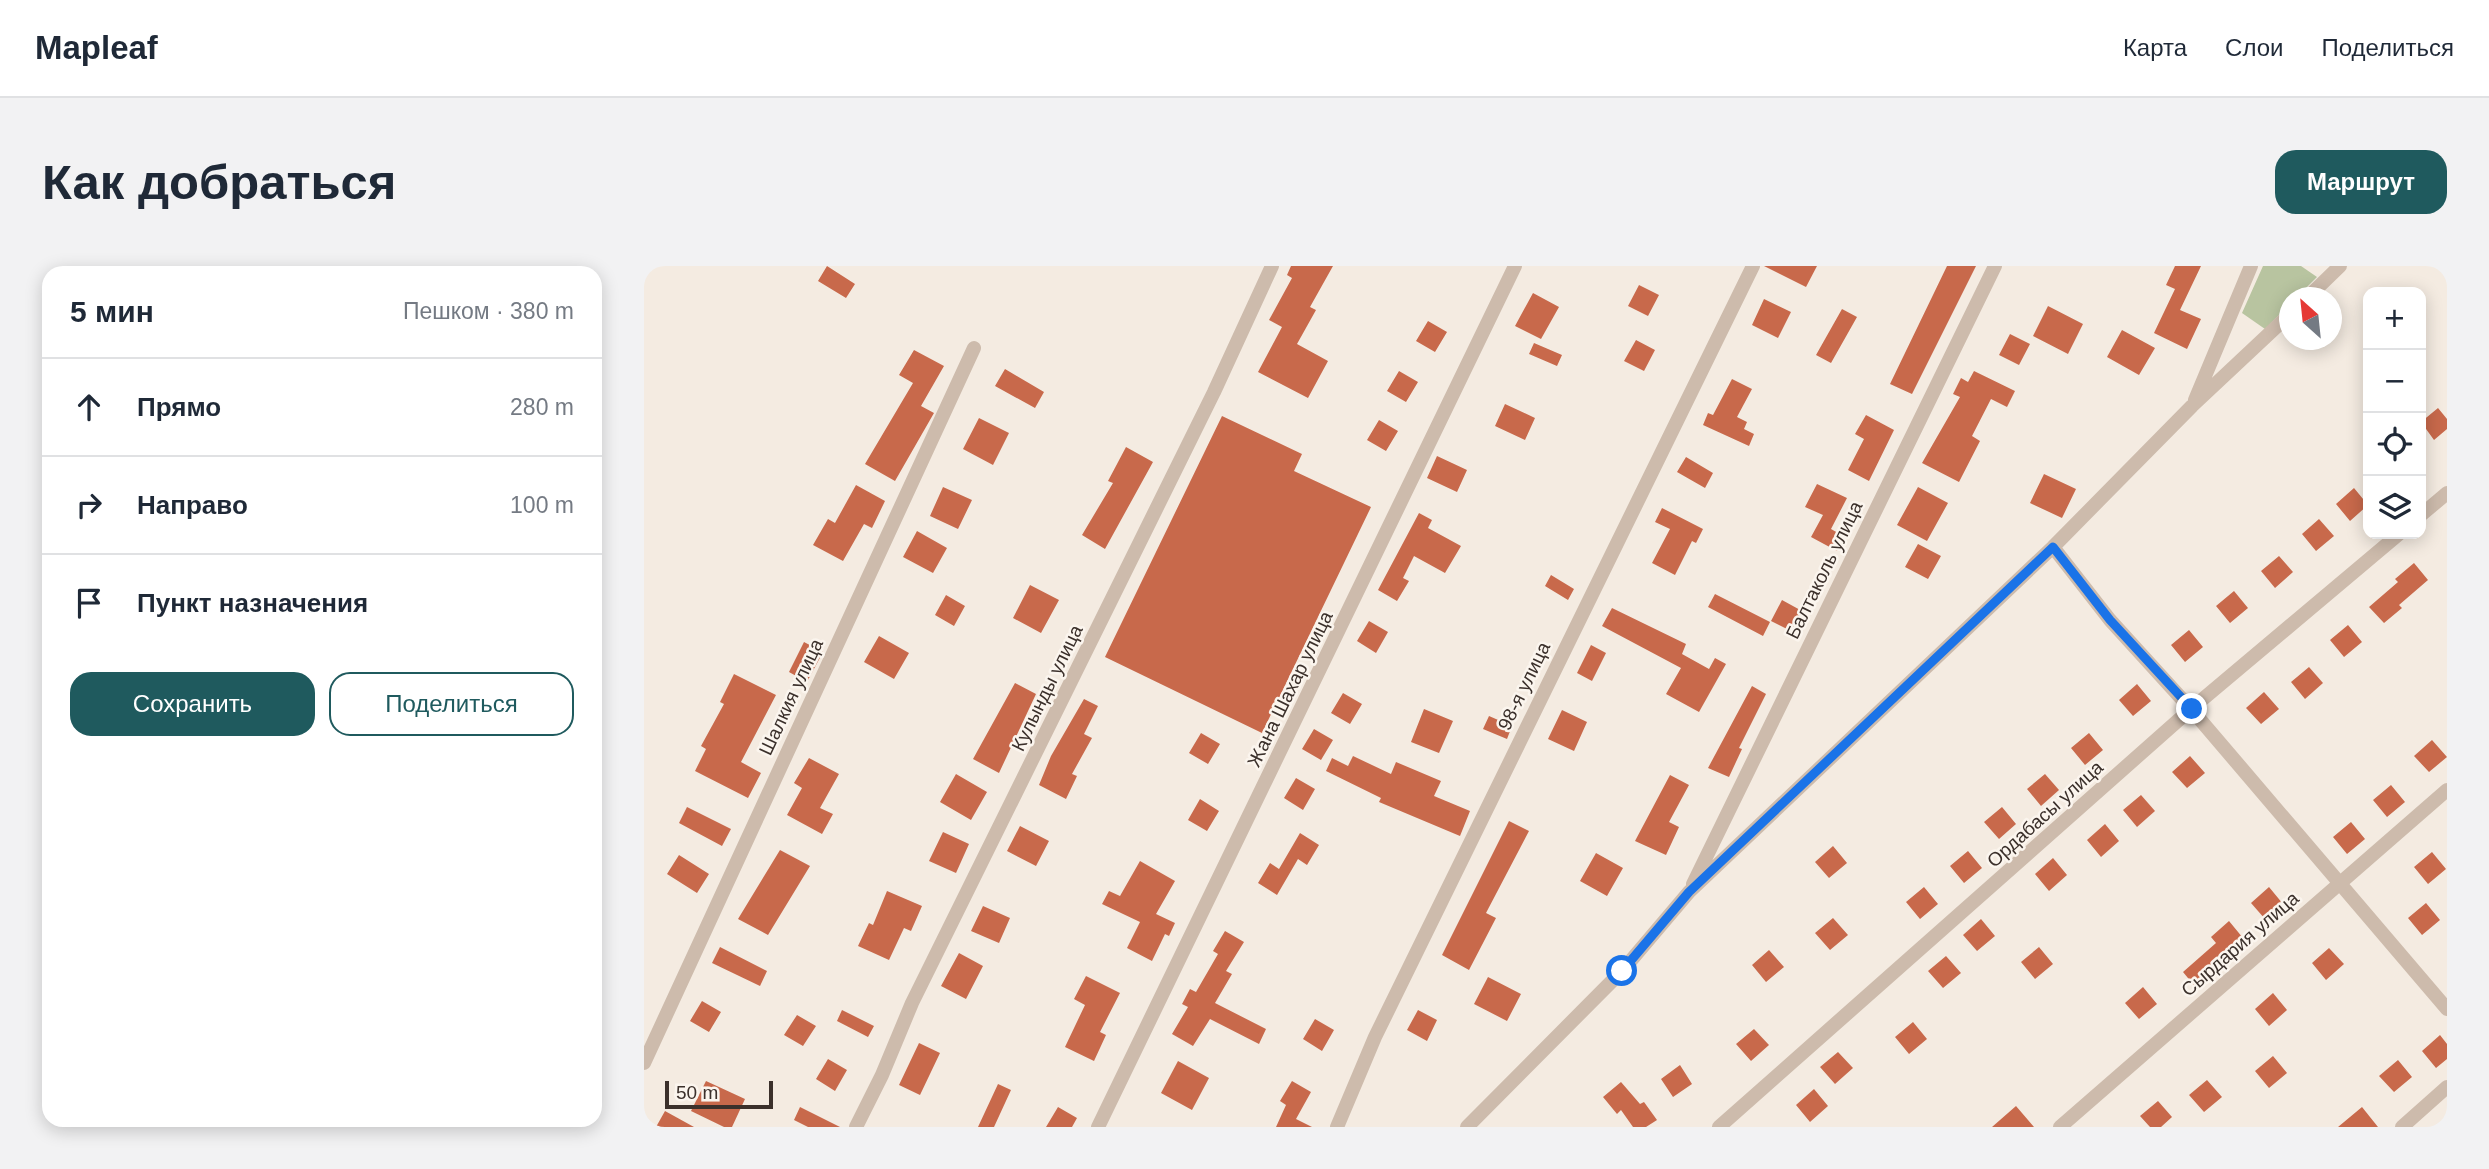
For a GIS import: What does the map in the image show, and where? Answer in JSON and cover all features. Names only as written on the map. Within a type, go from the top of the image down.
[{"type":"street","name":"Кулынды улица","points":[[856,1127],[882,1075],[912,1003],[1208,405],[1272,266]]},
{"type":"street","name":"Жана Шахар улица","points":[[1098,1127],[1515,266]]},
{"type":"street","name":"98-я улица","points":[[1337,1127],[1381,1025],[1753,266]]},
{"type":"street","name":"Балтаколь улица","points":[[1689,892],[1995,266]]},
{"type":"street","points":[[2192,406],[2250,266]]},
{"type":"street","points":[[2318,287],[2340,266]]},
{"type":"street","points":[[1467,1127],[1622,971],[1689,892],[2053,547],[2192,406],[2279,324]]},
{"type":"street","name":"Шалкия улица","points":[[644,1063],[974,348]]},
{"type":"street","points":[[2426,511],[2447,493]]},
{"type":"street","name":"Ордабасы улица","points":[[1720,1127],[2192,709],[2393,539]]},
{"type":"street","points":[[2053,547],[2110,620],[2192,709],[2447,1009]]},
{"type":"street","name":"Сырдария улица","points":[[2060,1127],[2447,790]]},
{"type":"street","points":[[2402,1127],[2447,1087]]},
{"type":"green space","points":[[2263,266],[2301,266],[2317,277],[2307,287],[2279,287],[2279,315],[2265,329],[2242,313]]},
{"type":"building","points":[[827,266],[855,284],[846,298],[818,281]]},
{"type":"building","points":[[1291,266],[1333,266],[1310,307],[1316,310],[1297,344],[1328,361],[1308,398],[1258,372],[1282,327],[1269,320],[1292,278],[1287,275]]},
{"type":"building","points":[[1764,266],[1817,266],[1806,287]]},
{"type":"building","points":[[1947,266],[1976,266],[1912,394],[1890,384]]},
{"type":"building","points":[[2175,266],[2201,266],[2180,310],[2201,319],[2187,349],[2154,333],[2175,289],[2166,285]]},
{"type":"building","points":[[1639,285],[1659,295],[1648,316],[1628,306]]},
{"type":"building","points":[[1533,293],[1559,307],[1541,339],[1515,326]]},
{"type":"building","points":[[1764,299],[1791,312],[1778,338],[1752,325]]},
{"type":"building","points":[[2048,306],[2083,324],[2068,354],[2033,336]]},
{"type":"building","points":[[1842,309],[1857,317],[1831,363],[1816,355]]},
{"type":"building","points":[[1428,321],[1447,332],[1435,352],[1416,341]]},
{"type":"building","points":[[2122,330],[2155,348],[2139,375],[2107,357]]},
{"type":"building","points":[[2010,334],[2030,344],[2019,365],[1999,355]]},
{"type":"building","points":[[1636,340],[1655,350],[1644,371],[1624,361]]},
{"type":"building","points":[[1534,343],[1562,355],[1557,366],[1529,354]]},
{"type":"building","points":[[914,350],[944,366],[921,406],[934,413],[895,481],[865,464],[913,383],[899,375]]},
{"type":"building","points":[[1005,369],[1044,392],[1035,408],[995,386]]},
{"type":"building","points":[[1399,371],[1418,382],[1406,402],[1387,391]]},
{"type":"building","points":[[1974,371],[2015,391],[2007,407],[1991,399],[1972,436],[1980,441],[1959,482],[1922,463],[1960,397],[1953,394],[1961,378],[1968,382]]},
{"type":"building","points":[[1732,379],[1752,389],[1737,417],[1747,422],[1744,429],[1754,434],[1749,446],[1703,425],[1708,413],[1713,415]]},
{"type":"building","points":[[1505,404],[1535,418],[1525,440],[1495,426]]},
{"type":"building","points":[[2438,408],[2447,419],[2447,429],[2434,440],[2426,429],[2426,418]]},
{"type":"building","points":[[1866,415],[1894,430],[1869,481],[1848,470],[1864,439],[1855,434]]},
{"type":"building","points":[[1222,416],[1302,454],[1294,471],[1371,507],[1262,733],[1105,657]]},
{"type":"building","points":[[979,418],[1009,433],[993,465],[963,449]]},
{"type":"building","points":[[1379,420],[1398,431],[1386,451],[1367,440]]},
{"type":"building","points":[[1126,447],[1153,462],[1105,549],[1082,535],[1113,483],[1108,481]]},
{"type":"building","points":[[1437,456],[1467,470],[1457,492],[1427,478]]},
{"type":"building","points":[[1686,457],[1713,473],[1705,488],[1677,472]]},
{"type":"building","points":[[2044,474],[2076,489],[2062,518],[2030,503]]},
{"type":"building","points":[[1817,484],[1847,498],[1831,529],[1845,537],[1837,551],[1811,537],[1823,515],[1805,507]]},
{"type":"building","points":[[856,485],[885,501],[872,528],[864,524],[843,561],[813,545],[828,519],[835,523]]},
{"type":"building","points":[[943,487],[972,500],[958,529],[930,516]]},
{"type":"building","points":[[1918,487],[1948,503],[1927,541],[1897,525]]},
{"type":"building","points":[[2354,488],[2363,499],[2363,509],[2350,521],[2336,504]]},
{"type":"building","points":[[1662,508],[1703,529],[1696,543],[1692,541],[1675,575],[1652,563],[1670,529],[1655,522]]},
{"type":"building","points":[[1419,513],[1432,520],[1428,528],[1461,546],[1445,573],[1414,556],[1403,578],[1409,581],[1397,601],[1378,590]]},
{"type":"building","points":[[2319,519],[2334,536],[2316,551],[2302,534]]},
{"type":"building","points":[[917,531],[947,548],[933,573],[903,557]]},
{"type":"building","points":[[1918,544],[1941,556],[1928,579],[1905,567]]},
{"type":"building","points":[[2279,556],[2293,572],[2275,588],[2261,571]]},
{"type":"building","points":[[2414,563],[2428,580],[2399,605],[2402,608],[2384,623],[2369,607],[2398,582],[2395,579]]},
{"type":"building","points":[[1551,575],[1574,589],[1568,600],[1545,586]]},
{"type":"building","points":[[1030,585],[1059,600],[1041,633],[1013,618]]},
{"type":"building","points":[[2234,591],[2248,608],[2230,623],[2216,606]]},
{"type":"building","points":[[1715,594],[1770,622],[1763,636],[1708,607]]},
{"type":"building","points":[[946,595],[965,606],[954,626],[935,615]]},
{"type":"building","points":[[1782,600],[1802,611],[1791,631],[1771,621]]},
{"type":"building","points":[[1612,608],[1686,644],[1682,654],[1709,669],[1715,658],[1726,664],[1699,712],[1666,694],[1681,668],[1602,626]]},
{"type":"building","points":[[1369,621],[1388,632],[1376,653],[1357,641]]},
{"type":"building","points":[[2348,625],[2362,642],[2344,657],[2330,640]]},
{"type":"building","points":[[2189,630],[2203,647],[2185,662],[2171,645]]},
{"type":"building","points":[[879,636],[909,653],[894,679],[864,662]]},
{"type":"building","points":[[804,642],[823,652],[807,682],[789,672]]},
{"type":"building","points":[[1591,645],[1606,653],[1592,681],[1577,673]]},
{"type":"building","points":[[2309,667],[2323,683],[2305,699],[2291,682]]},
{"type":"building","points":[[734,674],[776,695],[741,762],[761,773],[748,798],[695,771],[706,749],[701,746],[724,704],[720,702]]},
{"type":"building","points":[[1015,683],[1036,694],[999,773],[973,759]]},
{"type":"building","points":[[2137,684],[2151,701],[2133,716],[2119,700]]},
{"type":"building","points":[[1752,686],[1766,694],[1739,748],[1742,749],[1729,777],[1708,768]]},
{"type":"building","points":[[2264,692],[2279,709],[2261,724],[2246,708]]},
{"type":"building","points":[[1343,693],[1362,704],[1350,724],[1331,713]]},
{"type":"building","points":[[1084,699],[1098,706],[1084,734],[1092,738],[1072,774],[1077,776],[1066,799],[1039,785],[1051,756]]},
{"type":"building","points":[[1424,709],[1453,721],[1439,753],[1411,742]]},
{"type":"building","points":[[1562,710],[1587,722],[1574,751],[1548,739]]},
{"type":"building","points":[[1489,716],[1512,726],[1507,739],[1483,729]]},
{"type":"building","points":[[1314,729],[1333,740],[1321,760],[1302,749]]},
{"type":"building","points":[[1201,733],[1220,744],[1208,764],[1189,753]]},
{"type":"building","points":[[2089,733],[2103,750],[2085,765],[2071,748]]},
{"type":"building","points":[[2432,740],[2447,757],[2429,772],[2414,756]]},
{"type":"building","points":[[1353,756],[1391,774],[1396,762],[1441,781],[1434,796],[1470,811],[1460,836],[1379,802],[1381,798],[1326,771],[1332,758],[1348,766]]},
{"type":"building","points":[[2190,756],[2205,773],[2187,788],[2172,772]]},
{"type":"building","points":[[809,758],[839,774],[820,808],[833,814],[822,834],[787,815],[802,788],[794,783]]},
{"type":"building","points":[[956,774],[987,792],[971,820],[940,802]]},
{"type":"building","points":[[2045,774],[2059,790],[2041,806],[2027,789]]},
{"type":"building","points":[[1670,775],[1689,785],[1669,822],[1679,827],[1666,855],[1635,841]]},
{"type":"building","points":[[1296,778],[1315,789],[1303,810],[1284,798]]},
{"type":"building","points":[[2391,785],[2405,802],[2387,817],[2373,800]]},
{"type":"building","points":[[2141,795],[2155,811],[2137,827],[2123,810]]},
{"type":"building","points":[[1200,799],[1219,811],[1207,831],[1188,820]]},
{"type":"building","points":[[687,807],[731,829],[722,846],[679,823]]},
{"type":"building","points":[[2002,807],[2016,824],[1999,839],[1984,822]]},
{"type":"building","points":[[1509,821],[1529,831],[1486,913],[1496,918],[1469,970],[1442,955]]},
{"type":"building","points":[[2351,822],[2365,839],[2347,854],[2333,837]]},
{"type":"building","points":[[2105,824],[2119,841],[2101,857],[2087,840]]},
{"type":"building","points":[[1020,826],[1049,841],[1036,866],[1007,851]]},
{"type":"building","points":[[943,832],[969,844],[956,873],[929,861]]},
{"type":"building","points":[[1300,833],[1319,845],[1307,865],[1298,859],[1277,895],[1258,883],[1270,863],[1279,869]]},
{"type":"building","points":[[1833,846],[1847,863],[1829,878],[1815,862]]},
{"type":"building","points":[[780,850],[810,866],[768,935],[738,919]]},
{"type":"building","points":[[1968,851],[1982,868],[1964,883],[1950,866]]},
{"type":"building","points":[[2432,852],[2446,869],[2428,884],[2414,867]]},
{"type":"building","points":[[1596,853],[1623,868],[1607,896],[1580,881]]},
{"type":"building","points":[[679,855],[709,874],[697,893],[667,874]]},
{"type":"building","points":[[2053,858],[2067,875],[2049,891],[2035,874]]},
{"type":"building","points":[[1140,861],[1175,881],[1156,914],[1175,923],[1169,936],[1165,934],[1152,961],[1127,948],[1140,922],[1102,904],[1109,891],[1120,896]]},
{"type":"building","points":[[1924,887],[1938,904],[1920,919],[1906,902]]},
{"type":"building","points":[[2269,887],[2283,904],[2265,919],[2251,903]]},
{"type":"building","points":[[887,891],[922,906],[911,931],[904,928],[889,960],[858,946],[869,923],[873,925]]},
{"type":"building","points":[[2426,903],[2440,920],[2422,935],[2408,918]]},
{"type":"building","points":[[983,906],[1010,918],[999,943],[971,931]]},
{"type":"building","points":[[1833,918],[1848,935],[1830,950],[1815,933]]},
{"type":"building","points":[[1981,919],[1995,936],[1977,951],[1963,935]]},
{"type":"building","points":[[2229,921],[2243,938],[2210,967],[2215,974],[2197,989],[2183,972],[2216,943],[2211,937]]},
{"type":"building","points":[[1225,931],[1244,942],[1226,971],[1232,974],[1215,1003],[1266,1029],[1259,1044],[1210,1019],[1193,1046],[1172,1034],[1188,1007],[1182,1004],[1190,989],[1196,992],[1218,954],[1213,951]]},
{"type":"building","points":[[720,947],[767,971],[760,986],[712,963]]},
{"type":"building","points":[[2039,947],[2053,964],[2035,979],[2021,962]]},
{"type":"building","points":[[2329,948],[2344,964],[2326,980],[2312,963]]},
{"type":"building","points":[[1769,950],[1784,967],[1766,982],[1752,965]]},
{"type":"building","points":[[959,953],[983,966],[966,999],[941,986]]},
{"type":"building","points":[[1946,956],[1961,973],[1943,988],[1928,971]]},
{"type":"building","points":[[1086,976],[1120,993],[1100,1032],[1106,1035],[1094,1061],[1065,1047],[1085,1005],[1074,999]]},
{"type":"building","points":[[1488,977],[1521,994],[1507,1021],[1474,1004]]},
{"type":"building","points":[[2143,987],[2157,1004],[2139,1019],[2125,1003]]},
{"type":"building","points":[[2273,993],[2287,1010],[2269,1026],[2255,1009]]},
{"type":"building","points":[[702,1001],[721,1012],[709,1032],[690,1021]]},
{"type":"building","points":[[842,1010],[874,1026],[868,1037],[837,1021]]},
{"type":"building","points":[[1418,1010],[1437,1020],[1427,1041],[1407,1030]]},
{"type":"building","points":[[797,1015],[816,1026],[803,1046],[784,1035]]},
{"type":"building","points":[[1315,1019],[1334,1030],[1322,1051],[1303,1039]]},
{"type":"building","points":[[1913,1022],[1927,1039],[1909,1054],[1895,1037]]},
{"type":"building","points":[[1754,1029],[1769,1045],[1751,1061],[1736,1044]]},
{"type":"building","points":[[2440,1035],[2447,1044],[2447,1059],[2436,1068],[2422,1051]]},
{"type":"building","points":[[919,1043],[940,1053],[920,1095],[899,1085]]},
{"type":"building","points":[[1838,1052],[1853,1068],[1835,1084],[1820,1067]]},
{"type":"building","points":[[2273,1056],[2287,1073],[2269,1088],[2255,1071]]},
{"type":"building","points":[[828,1059],[847,1070],[835,1091],[816,1079]]},
{"type":"building","points":[[2398,1060],[2412,1077],[2394,1092],[2379,1076]]},
{"type":"building","points":[[1178,1061],[1209,1078],[1192,1110],[1161,1093]]},
{"type":"building","points":[[1680,1065],[1692,1084],[1673,1097],[1661,1079]]},
{"type":"building","points":[[2207,1080],[2222,1097],[2204,1112],[2189,1095]]},
{"type":"building","points":[[706,1081],[745,1099],[732,1127],[724,1127],[691,1111]]},
{"type":"building","points":[[1292,1081],[1311,1092],[1296,1119],[1312,1127],[1276,1127],[1286,1105],[1280,1101]]},
{"type":"building","points":[[1621,1082],[1640,1104],[1644,1102],[1657,1120],[1646,1127],[1633,1127],[1621,1110],[1617,1114],[1603,1097]]},
{"type":"building","points":[[998,1084],[1011,1090],[994,1127],[978,1127]]},
{"type":"building","points":[[1814,1089],[1828,1106],[1810,1122],[1796,1105]]},
{"type":"building","points":[[2158,1101],[2172,1117],[2161,1127],[2150,1127],[2140,1116]]},
{"type":"building","points":[[2016,1106],[2034,1127],[1992,1127]]},
{"type":"building","points":[[800,1107],[840,1127],[808,1127],[794,1120]]},
{"type":"building","points":[[1058,1107],[1077,1118],[1072,1127],[1046,1127]]},
{"type":"building","points":[[2362,1107],[2378,1127],[2338,1127]]},
{"type":"building","points":[[665,1111],[694,1127],[656,1127]]},
{"type":"route","points":[[1622,971],[1689,892],[1863,724],[2053,547],[2110,620],[2192,709]]}]
